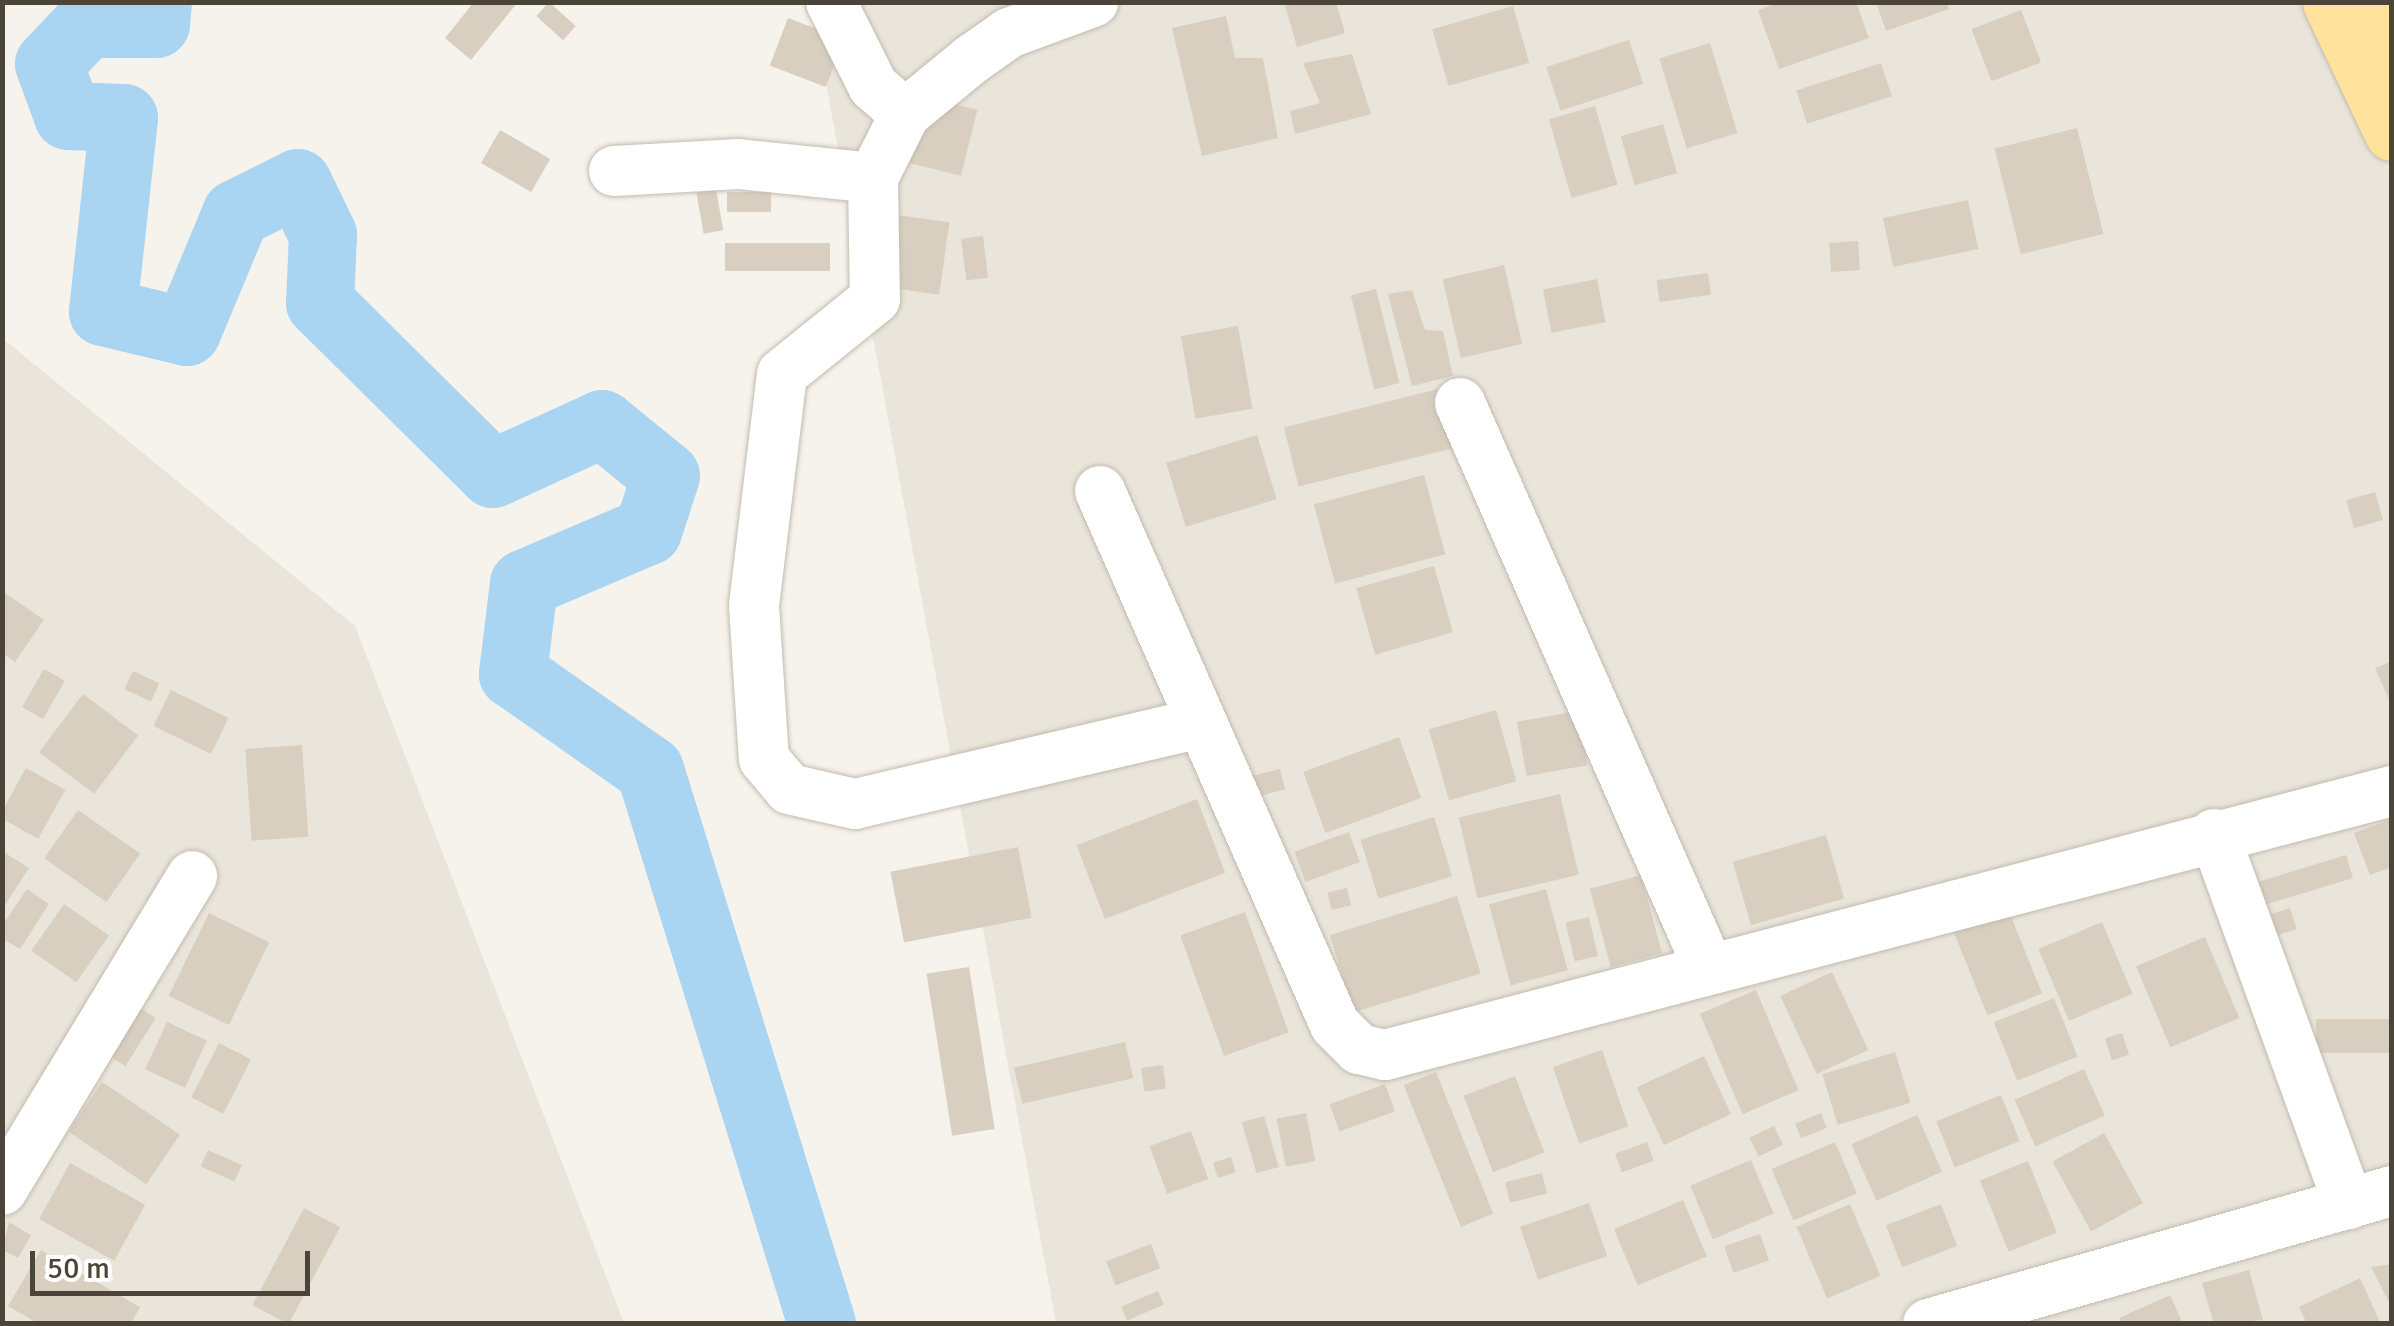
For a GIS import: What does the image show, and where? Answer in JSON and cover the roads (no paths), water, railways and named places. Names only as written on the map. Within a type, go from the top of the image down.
[{"type":"main road","points":[[2330,2],[2392,133]]},
{"type":"main road","points":[[2377,2],[2392,34]]},
{"type":"street","points":[[831,2],[873,86],[905,114]]},
{"type":"street","points":[[1093,2],[1009,33],[905,114],[873,178],[876,299],[782,374],[754,606],[764,759],[789,789],[855,804],[1201,722]]},
{"type":"street","points":[[614,172],[738,164],[873,178]]},
{"type":"street","points":[[1460,402],[1709,969]]},
{"type":"street","points":[[1100,491],[1335,1026],[1359,1048],[1385,1055],[2214,834],[2392,791]]},
{"type":"street","points":[[1928,1324],[2370,1197],[2214,834]]},
{"type":"street","points":[[2,1190],[192,876]]},
{"type":"waterway","points":[[158,2],[156,24],[87,24],[49,64],[68,116],[124,118],[103,312],[187,332],[236,214],[298,183],[323,235],[320,303],[493,474],[602,424],[666,476],[648,531],[524,584],[513,674],[650,770],[822,1324]]}]
